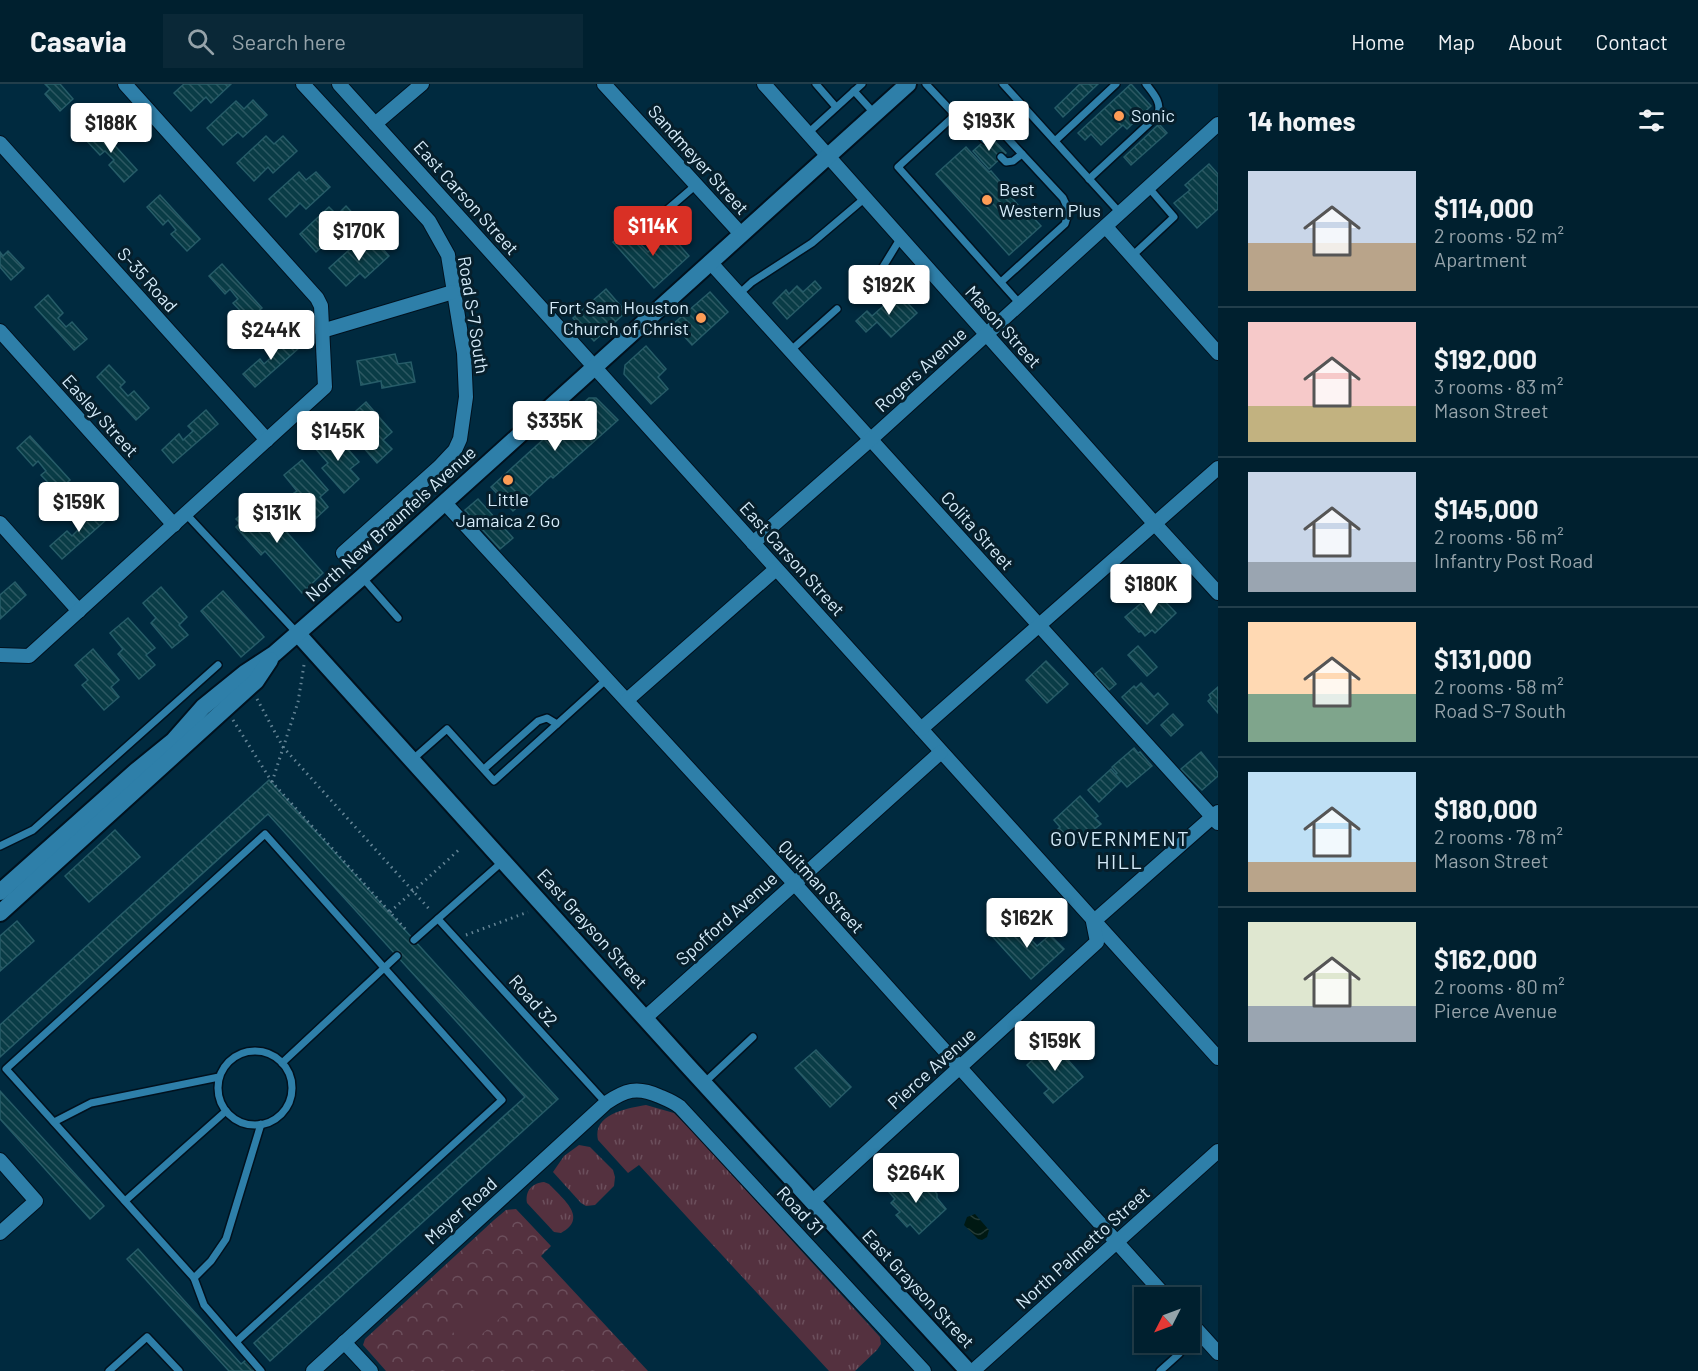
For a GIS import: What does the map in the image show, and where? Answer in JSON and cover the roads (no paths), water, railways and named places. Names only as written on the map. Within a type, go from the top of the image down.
[{"type":"street","points":[[0,655],[29,656],[326,387],[321,306],[317,298],[125,84]]},
{"type":"street","name":"Road S-7 South","points":[[303,84],[429,222],[448,255],[464,353],[466,397],[460,439],[455,450],[343,553]]},
{"type":"street","name":"East Carson Street","points":[[339,84],[1218,1058]]},
{"type":"street","points":[[375,124],[422,84]]},
{"type":"street","name":"Sandmeyer Street","points":[[604,84],[741,234]]},
{"type":"street","name":"Mason Street","points":[[764,84],[900,239],[1218,592]]},
{"type":"street","name":"North New Braunfels Avenue","points":[[0,892],[256,681],[274,654],[362,578],[908,84]]},
{"type":"street","name":"Rogers Avenue","points":[[753,543],[987,335],[1218,124]]},
{"type":"street","name":"S-35 Road","points":[[0,143],[267,440]]},
{"type":"street","points":[[1106,227],[1218,353]]},
{"type":"street","name":"Colita Street","points":[[710,262],[1039,627],[1216,817]]},
{"type":"street","points":[[322,331],[453,292]]},
{"type":"street","name":"Easley Street","points":[[0,331],[174,525]]},
{"type":"street","points":[[921,729],[1218,468]]},
{"type":"street","name":"Quitman Street","points":[[445,503],[794,883],[1157,1287]]},
{"type":"street","points":[[0,523],[79,611]]},
{"type":"street","points":[[627,700],[776,568]]},
{"type":"street","name":"East Grayson Street","points":[[298,634],[968,1371]]},
{"type":"street","name":"Spofford Avenue","points":[[645,1018],[941,752]]},
{"type":"street","name":"North New Braunfels Avenue","points":[[0,913],[109,804]]},
{"type":"street","points":[[1093,922],[1216,817]]},
{"type":"street","name":"Pierce Avenue","points":[[812,1202],[1097,942],[1093,922]]},
{"type":"street","name":"Meyer Road","points":[[313,1371],[606,1103],[618,1095],[640,1090]]},
{"type":"street","name":"Road 31","points":[[640,1090],[666,1099],[680,1107],[924,1371]]},
{"type":"street","name":"North Palmetto Street","points":[[973,1371],[1218,1152]]},
{"type":"street","points":[[0,1160],[36,1201],[0,1233]]},
{"type":"street","points":[[1200,1340],[1218,1353]]},
{"type":"street","points":[[344,1342],[371,1371]]},
{"type":"lane","points":[[816,84],[836,107]]},
{"type":"lane","points":[[807,134],[862,84]]},
{"type":"lane","points":[[926,84],[955,115]]},
{"type":"lane","points":[[1004,84],[1121,214]]},
{"type":"lane","points":[[1055,141],[1116,84]]},
{"type":"lane","points":[[1089,179],[1157,116],[1160,111],[1156,97],[1146,84]]},
{"type":"lane","points":[[854,91],[876,114]]},
{"type":"lane","points":[[1001,282],[1065,224],[1069,211],[1063,198],[986,115],[977,108],[968,108],[955,115],[898,167],[1020,304]]},
{"type":"lane","points":[[985,140],[980,134],[979,122],[986,115]]},
{"type":"lane","points":[[1001,157],[1006,162],[1013,161],[1022,154]]},
{"type":"lane","points":[[647,227],[696,185]]},
{"type":"lane","points":[[1132,256],[1174,217],[1149,188]]},
{"type":"lane","points":[[739,294],[752,282],[812,243],[865,198]]},
{"type":"lane","points":[[865,287],[878,275],[900,239]]},
{"type":"lane","points":[[790,351],[837,309]]},
{"type":"lane","name":"East Grayson Street","points":[[186,514],[298,634]]},
{"type":"lane","points":[[362,578],[398,618]]},
{"type":"lane","points":[[0,846],[33,830],[218,665]]},
{"type":"lane","points":[[413,759],[447,729],[494,781],[607,679]]},
{"type":"lane","points":[[484,769],[538,721],[547,718],[557,724]]},
{"type":"lane","points":[[236,1342],[502,1100],[265,834],[3,1069],[54,1122],[194,1278],[204,1305],[261,1371]]},
{"type":"lane","points":[[414,940],[504,860]]},
{"type":"lane","name":"Road 32","points":[[438,919],[606,1103]]},
{"type":"lane","points":[[282,1063],[397,956]]},
{"type":"lane","points":[[704,1083],[753,1037]]},
{"type":"lane","points":[[259,1051],[275,1057],[282,1063],[291,1078],[291,1095],[288,1104],[277,1117],[261,1124],[246,1124],[226,1111],[219,1099],[219,1077],[228,1062],[242,1053],[259,1051]]},
{"type":"lane","points":[[54,1122],[91,1103],[219,1077]]},
{"type":"lane","points":[[125,1201],[226,1111]]},
{"type":"lane","points":[[194,1278],[211,1261],[226,1239],[261,1124]]},
{"type":"lane","points":[[109,1371],[147,1337],[174,1369]]},
{"type":"lane","points":[[1160,1371],[1180,1353]]},
{"type":"water","points":[[975,1214],[989,1230],[987,1237],[982,1240],[964,1225],[967,1217]]},
{"type":"place","name":"Sonic","points":[[1119,116]]},
{"type":"place","name":"Best Western Plus","points":[[987,200]]},
{"type":"place","name":"Fort Sam Houston Church of Christ","points":[[701,318]]},
{"type":"place","name":"Little Jamaica 2 Go","points":[[508,480]]},
{"type":"district","name":"GOVERNMENT HILL","points":[[1120,850]]}]
